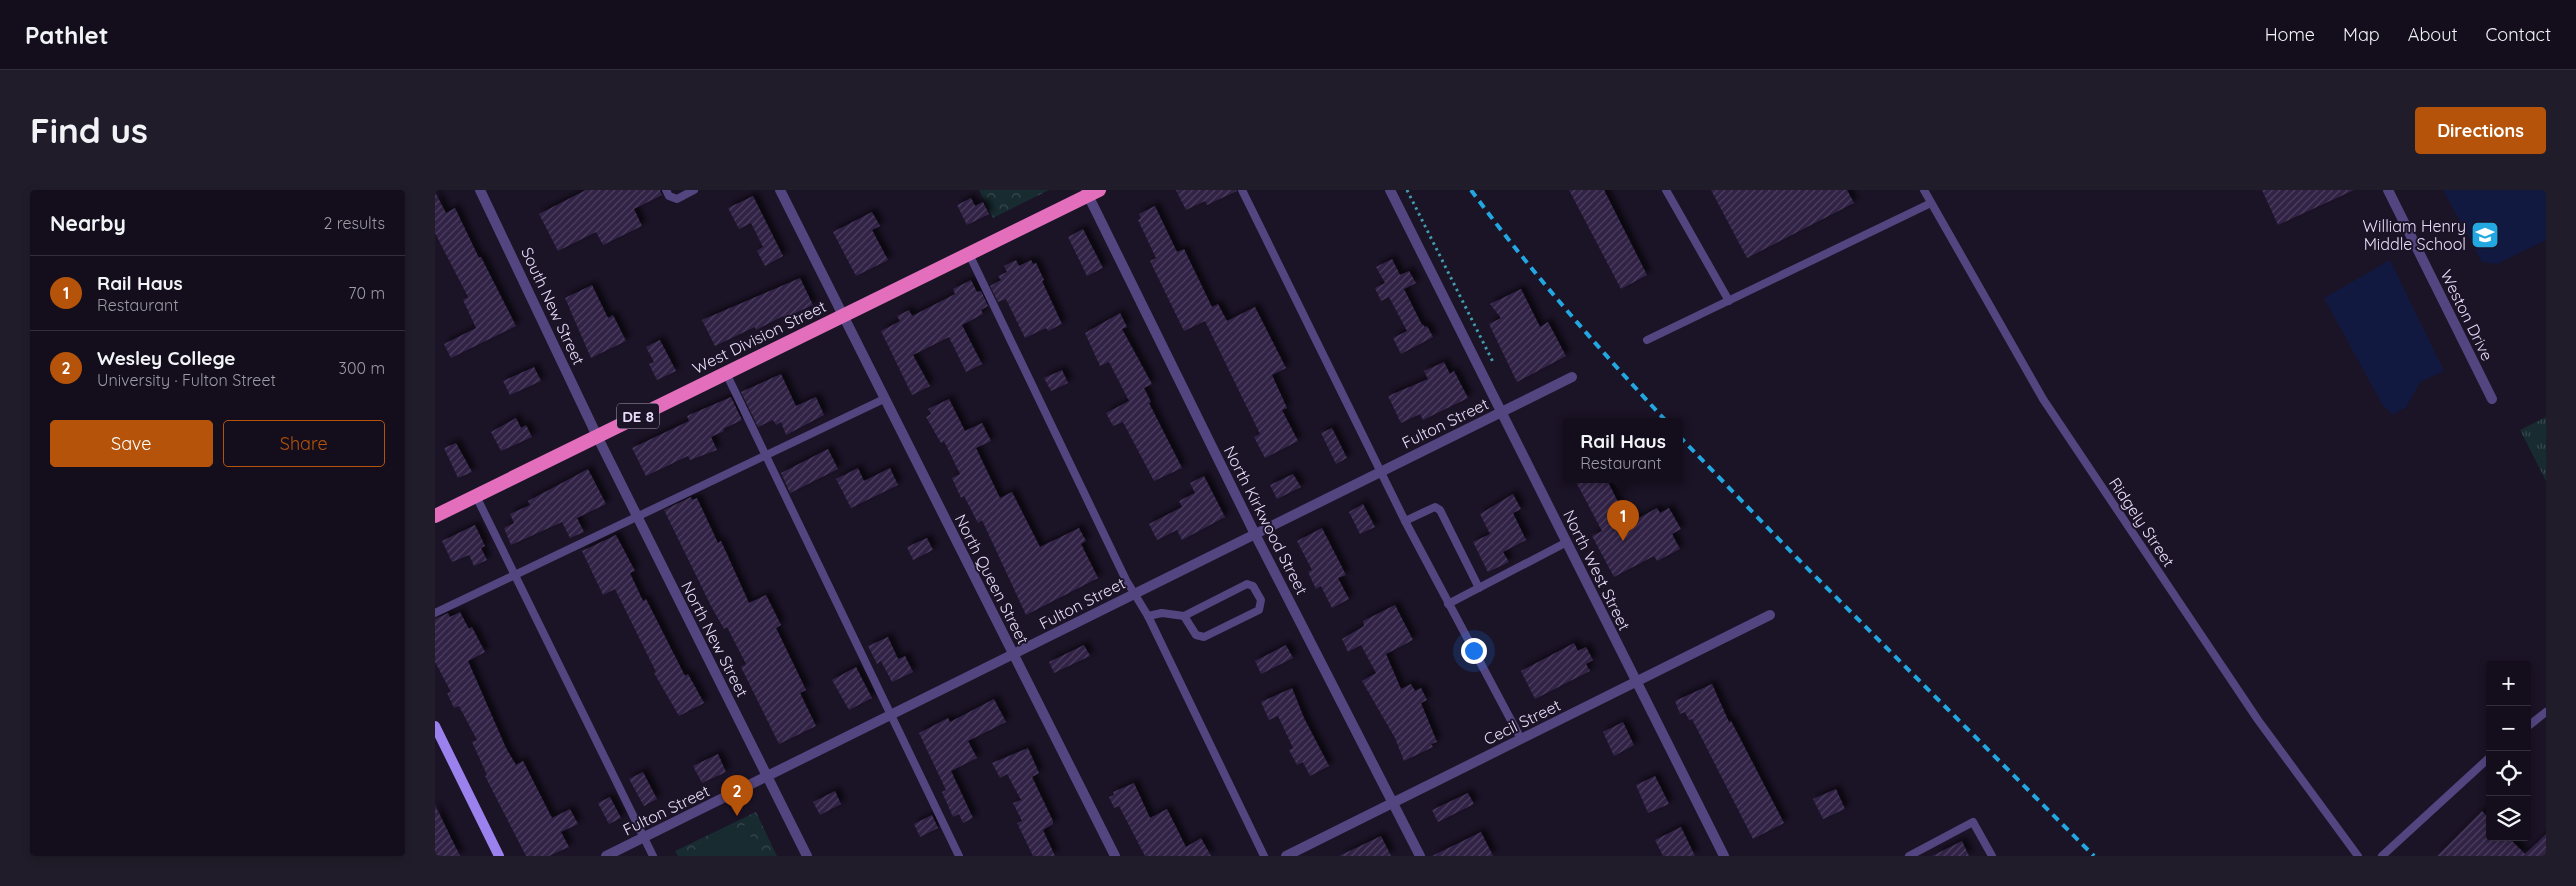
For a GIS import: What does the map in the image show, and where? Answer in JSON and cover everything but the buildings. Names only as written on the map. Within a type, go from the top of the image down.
[{"type":"highway","name":"West Division Street","points":[[435,516],[969,254],[1091,192]]},
{"type":"main road","points":[[435,726],[499,856]]},
{"type":"street","name":"South New Street","points":[[480,190],[597,436]]},
{"type":"street","name":"North Queen Street","points":[[780,190],[841,316],[1115,856]]},
{"type":"street","name":"North West Street","points":[[1390,190],[1724,856]]},
{"type":"street","name":"Weston Drive","points":[[2388,190],[2492,399]]},
{"type":"street","name":"North Kirkwood Street","points":[[1091,192],[1255,534],[1420,856]]},
{"type":"street","name":"Fulton Street","points":[[606,856],[1572,377]]},
{"type":"street","name":"North New Street","points":[[597,436],[807,856]]},
{"type":"street","name":"Cecil Street","points":[[1287,856],[1770,615]]},
{"type":"lane","points":[[666,190],[669,196],[677,199],[694,190]]},
{"type":"lane","points":[[1242,190],[1405,521],[1521,739]]},
{"type":"lane","points":[[1666,190],[1729,301]]},
{"type":"lane","name":"Ridgely Street","points":[[1924,190],[2043,398],[2258,720],[2358,856]]},
{"type":"lane","points":[[1647,340],[1931,204]]},
{"type":"lane","points":[[969,254],[1264,856]]},
{"type":"lane","points":[[726,373],[889,716],[959,856]]},
{"type":"lane","points":[[435,614],[884,399]]},
{"type":"lane","points":[[476,496],[653,856]]},
{"type":"lane","points":[[1405,521],[1435,507],[1440,510],[1479,588]]},
{"type":"lane","points":[[1448,604],[1567,542]]},
{"type":"lane","points":[[1148,616],[1162,613],[1185,616],[1247,584],[1253,586],[1261,600],[1259,610],[1203,638],[1196,635],[1185,616]]},
{"type":"lane","points":[[2531,724],[2546,712]]},
{"type":"lane","points":[[2382,856],[2486,761]]},
{"type":"lane","points":[[1909,856],[1973,822],[1992,856]]},
{"type":"green space","points":[[979,190],[1049,190],[993,218]]},
{"type":"green space","points":[[2546,417],[2546,481],[2520,430]]},
{"type":"green space","points":[[756,812],[777,856],[678,856],[675,851]]},
{"type":"green space","points":[[745,825],[757,850],[745,856],[694,856],[692,851]]},
{"type":"water","points":[[2443,190],[2546,190],[2546,240],[2497,264],[2482,262]]},
{"type":"water","points":[[2390,260],[2444,371],[2420,382],[2406,407],[2393,415],[2382,404],[2324,298]]},
{"type":"railway","points":[[1471,190],[1566,309],[1663,418]]},
{"type":"railway","points":[[1683,440],[1796,557],[2094,856]]},
{"type":"place","name":"William Henry Middle School","points":[[2485,235]]},
{"type":"place","name":"Rail Haus","points":[[1623,541]]},
{"type":"place","name":"Wesley College","points":[[737,816]]}]
